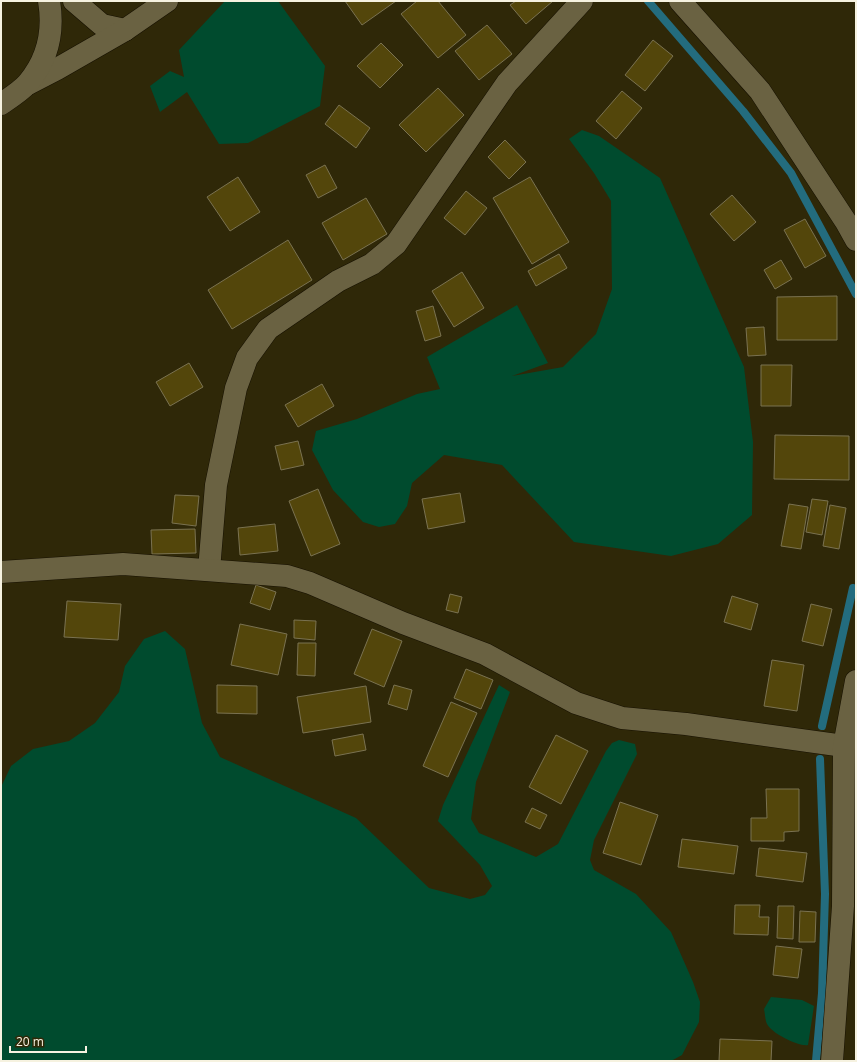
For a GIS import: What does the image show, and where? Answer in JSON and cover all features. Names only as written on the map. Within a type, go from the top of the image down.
[{"type":"street","points":[[28,84],[44,58],[51,34],[51,14],[49,1]]},
{"type":"street","points":[[74,1],[102,25],[125,30]]},
{"type":"street","points":[[1,104],[28,84],[125,30],[167,1]]},
{"type":"street","points":[[209,570],[216,485],[236,388],[247,358],[268,329],[338,281],[372,264],[396,244],[507,83],[582,1]]},
{"type":"street","points":[[680,1],[760,91],[846,222],[856,240]]},
{"type":"street","points":[[1,572],[123,564],[287,576],[310,583],[403,623],[485,654],[576,703],[622,718],[686,724],[844,746]]},
{"type":"street","points":[[832,1061],[843,906],[844,746],[856,681]]},
{"type":"green space","points":[[225,1],[278,1],[325,66],[320,106],[248,143],[219,144],[187,92],[160,112],[150,86],[170,71],[184,77],[179,50]]},
{"type":"green space","points":[[582,130],[599,136],[660,178],[744,367],[753,442],[752,515],[718,544],[671,556],[574,542],[502,465],[444,455],[412,483],[407,506],[395,524],[379,527],[363,522],[333,490],[312,450],[316,431],[357,419],[417,394],[440,389],[427,357],[517,305],[548,363],[512,376],[563,367],[596,334],[612,289],[611,201],[594,173],[569,139]]},
{"type":"green space","points":[[165,631],[185,649],[202,723],[220,757],[356,818],[429,888],[470,899],[485,895],[492,886],[480,865],[438,821],[443,805],[499,685],[510,692],[476,782],[471,819],[479,833],[536,857],[558,844],[606,751],[612,743],[619,740],[635,744],[637,754],[594,840],[590,860],[594,870],[636,894],[671,932],[700,1002],[699,1022],[682,1055],[671,1061],[1,1061],[1,787],[11,766],[33,749],[69,741],[95,723],[119,692],[125,666],[144,639]]},
{"type":"green space","points":[[771,997],[802,1000],[814,1006],[808,1045],[792,1042],[770,1028],[766,1022],[764,1009]]},
{"type":"building","points":[[345,1],[396,1],[362,25]]},
{"type":"building","points":[[417,1],[438,1],[466,35],[438,58],[401,14]]},
{"type":"building","points":[[516,1],[553,1],[526,24],[510,5]]},
{"type":"building","points":[[487,25],[512,54],[479,80],[455,51]]},
{"type":"building","points":[[653,40],[673,56],[645,91],[625,75]]},
{"type":"building","points":[[381,43],[403,65],[380,88],[357,66]]},
{"type":"building","points":[[438,88],[464,115],[426,152],[399,125]]},
{"type":"building","points":[[622,91],[642,108],[616,139],[596,121]]},
{"type":"building","points":[[339,105],[370,128],[356,148],[325,124]]},
{"type":"building","points":[[505,140],[526,162],[509,179],[488,157]]},
{"type":"building","points":[[325,165],[337,188],[318,198],[306,175]]},
{"type":"building","points":[[238,177],[260,212],[230,231],[207,197]]},
{"type":"building","points":[[530,177],[569,242],[532,264],[493,198]]},
{"type":"building","points":[[466,191],[487,208],[465,235],[444,218]]},
{"type":"building","points":[[732,195],[756,222],[734,241],[710,214]]},
{"type":"building","points":[[366,198],[387,234],[343,260],[322,223]]},
{"type":"building","points":[[805,219],[826,256],[805,268],[784,230]]},
{"type":"building","points":[[288,240],[312,280],[232,329],[208,290]]},
{"type":"building","points":[[559,254],[567,268],[536,286],[528,271]]},
{"type":"building","points":[[781,260],[792,279],[775,289],[764,270]]},
{"type":"building","points":[[462,272],[484,308],[454,327],[432,291]]},
{"type":"building","points":[[837,296],[837,340],[777,340],[777,297]]},
{"type":"building","points":[[433,306],[441,336],[425,341],[416,311]]},
{"type":"building","points":[[764,327],[766,355],[748,356],[746,328]]},
{"type":"building","points":[[189,363],[203,387],[170,406],[156,382]]},
{"type":"building","points":[[761,365],[792,365],[791,406],[761,406]]},
{"type":"building","points":[[322,384],[334,406],[298,427],[285,405]]},
{"type":"building","points":[[775,435],[849,436],[849,480],[774,479]]},
{"type":"building","points":[[298,441],[304,465],[281,470],[275,446]]},
{"type":"building","points":[[318,489],[340,544],[311,556],[289,501]]},
{"type":"building","points":[[460,493],[465,522],[428,529],[422,499]]},
{"type":"building","points":[[175,495],[199,496],[196,526],[172,523]]},
{"type":"building","points":[[812,499],[828,501],[822,535],[806,532]]},
{"type":"building","points":[[789,504],[808,507],[801,549],[781,546]]},
{"type":"building","points":[[830,505],[846,508],[839,549],[823,546]]},
{"type":"building","points":[[275,524],[278,551],[240,555],[238,528]]},
{"type":"building","points":[[195,529],[196,553],[152,554],[151,530]]},
{"type":"building","points":[[256,585],[276,592],[270,610],[250,603]]},
{"type":"building","points":[[450,594],[462,597],[458,613],[446,610]]},
{"type":"building","points":[[732,596],[758,604],[751,630],[724,622]]},
{"type":"building","points":[[67,601],[121,604],[118,640],[64,637]]},
{"type":"building","points":[[811,604],[832,609],[823,646],[802,641]]},
{"type":"building","points":[[294,620],[316,621],[315,640],[294,638]]},
{"type":"building","points":[[240,624],[287,634],[278,675],[231,665]]},
{"type":"building","points":[[372,629],[402,641],[384,687],[354,674]]},
{"type":"building","points":[[298,643],[316,643],[315,676],[297,675]]},
{"type":"building","points":[[772,660],[804,665],[797,711],[764,706]]},
{"type":"building","points":[[466,669],[493,680],[481,709],[454,698]]},
{"type":"building","points":[[217,685],[257,686],[257,714],[217,713]]},
{"type":"building","points":[[394,685],[412,690],[407,710],[388,704]]},
{"type":"building","points":[[366,686],[371,722],[303,733],[297,697]]},
{"type":"building","points":[[451,702],[477,713],[448,777],[423,766]]},
{"type":"building","points":[[363,734],[366,750],[335,756],[332,740]]},
{"type":"building","points":[[556,735],[588,751],[561,804],[529,787]]},
{"type":"building","points":[[766,789],[799,789],[799,831],[784,832],[784,841],[751,841],[751,818],[767,818]]},
{"type":"building","points":[[620,802],[658,815],[641,865],[603,853]]},
{"type":"building","points":[[532,808],[547,815],[540,829],[525,822]]},
{"type":"building","points":[[682,839],[738,846],[734,874],[678,867]]},
{"type":"building","points":[[759,848],[807,853],[803,882],[756,876]]},
{"type":"building","points":[[735,905],[760,905],[759,917],[769,917],[768,935],[734,934]]},
{"type":"building","points":[[778,906],[794,906],[793,939],[777,938]]},
{"type":"building","points":[[800,911],[816,912],[815,942],[799,942]]},
{"type":"building","points":[[776,946],[802,949],[798,978],[773,975]]},
{"type":"building","points":[[720,1039],[772,1041],[771,1061],[719,1061]]},
{"type":"waterway","points":[[648,1],[743,111],[791,173],[856,294]]},
{"type":"waterway","points":[[822,726],[853,588]]},
{"type":"waterway","points":[[816,1061],[822,993],[825,894],[820,759]]}]
